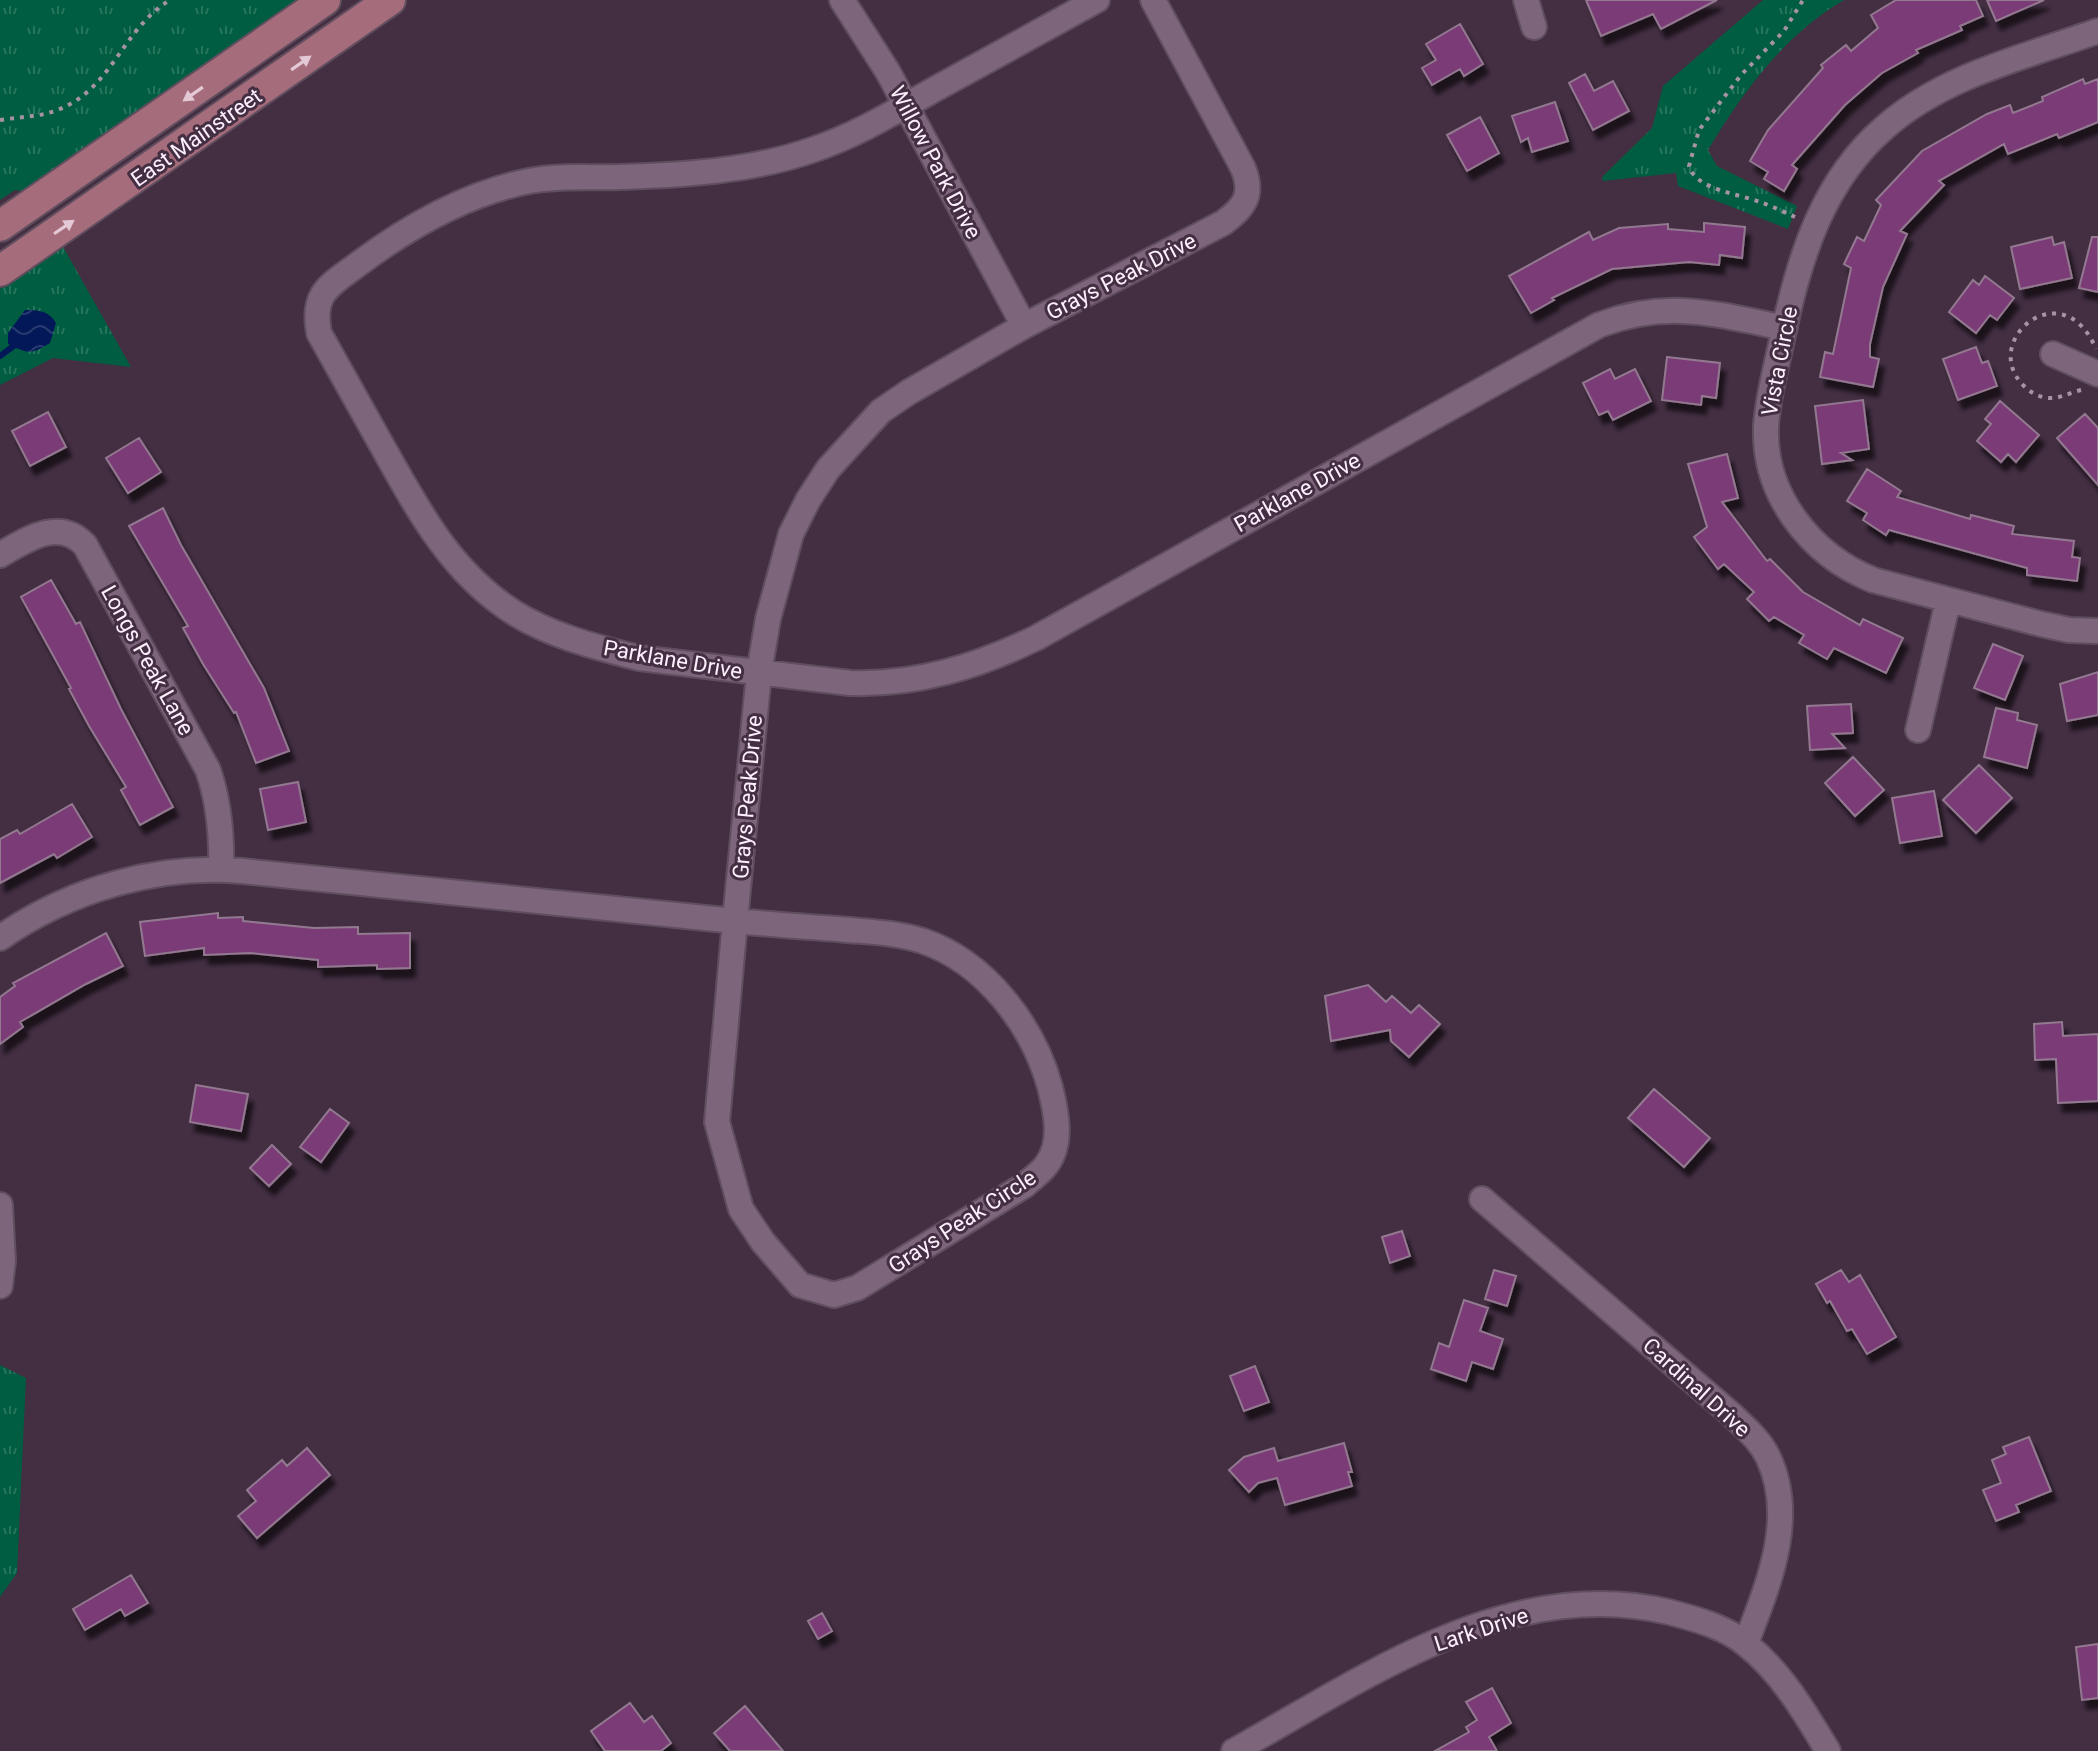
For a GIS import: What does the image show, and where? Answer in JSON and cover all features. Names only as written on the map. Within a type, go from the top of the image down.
[{"type":"main road","name":"East Mainstreet","points":[[0,226],[325,0]]},
{"type":"main road","name":"East Mainstreet","points":[[0,271],[390,0]]},
{"type":"street","name":"Willow Park Drive","points":[[842,0],[906,106],[1024,326]]},
{"type":"street","name":"Parklane Drive","points":[[1097,0],[848,138],[768,164],[690,173],[575,176],[528,181],[448,207],[332,284],[317,304],[315,314],[319,333],[431,532],[483,590],[513,612],[542,627],[593,646],[639,658],[759,673],[884,684],[924,678],[1000,655],[1036,638],[1579,334],[1618,318],[1678,309],[1785,328]]},
{"type":"street","name":"Grays Peak Drive","points":[[735,921],[759,673],[768,619],[791,534],[828,469],[881,411],[909,392],[1024,326],[1223,223],[1240,211],[1247,195],[1248,180],[1153,0]]},
{"type":"street","points":[[1526,0],[1534,27]]},
{"type":"street","name":"Vista Circle","points":[[2098,31],[1952,83],[1914,104],[1883,128],[1855,158],[1819,214],[1798,271],[1768,413],[1766,436],[1770,463],[1791,514],[1814,542],[1852,570],[1873,580],[1948,601],[2069,630],[2098,631]]},
{"type":"street","points":[[2053,354],[2098,374]]},
{"type":"street","name":"Longs Peak Lane","points":[[0,555],[38,534],[68,523],[85,545],[208,770],[217,801],[221,869]]},
{"type":"street","points":[[1918,730],[1948,601]]},
{"type":"street","points":[[0,938],[40,913],[104,887],[156,875],[221,869],[735,921]]},
{"type":"street","name":"Grays Peak Circle","points":[[735,921],[877,932],[921,941],[953,955],[991,984],[1014,1013],[1044,1065],[1054,1104],[1057,1136],[1047,1164],[1025,1185],[857,1288],[834,1295],[800,1285],[763,1242],[741,1209],[717,1122],[735,921]]},
{"type":"street","name":"Cardinal Drive","points":[[1482,1199],[1732,1415],[1767,1455],[1780,1498],[1781,1523],[1772,1565],[1746,1643]]},
{"type":"street","points":[[0,1205],[3,1261],[0,1286]]},
{"type":"street","name":"Lark Drive","points":[[1234,1751],[1425,1647],[1509,1615],[1573,1605],[1626,1605],[1706,1622],[1746,1643]]},
{"type":"street","points":[[1746,1643],[1789,1691],[1828,1751]]},
{"type":"path","points":[[0,120],[56,111],[84,96],[97,85],[135,30],[170,0]]},
{"type":"path","points":[[1796,217],[1711,186],[1695,176],[1689,166],[1699,130],[1750,64],[1784,31],[1803,0]]},
{"type":"green space","points":[[0,0],[304,0],[28,192],[15,190],[0,200]]},
{"type":"green space","points":[[1763,0],[1844,0],[1802,30],[1767,66],[1708,150],[1717,166],[1797,206],[1788,229],[1678,186],[1676,173],[1603,181],[1602,177],[1652,128],[1663,86]]},
{"type":"green space","points":[[62,245],[131,367],[53,358],[0,385],[0,289]]},
{"type":"green space","points":[[0,1365],[26,1378],[17,1573],[0,1597]]},
{"type":"water","points":[[25,310],[43,312],[56,323],[50,343],[33,351],[8,344],[8,333]]},
{"type":"building","points":[[1586,0],[1717,0],[1661,29],[1653,14],[1601,36]]},
{"type":"building","points":[[1896,0],[1976,0],[1983,16],[1960,26],[1962,30],[1916,50],[1918,53],[1882,73],[1845,105],[1792,165],[1797,169],[1784,191],[1764,179],[1768,172],[1750,161],[1768,130],[1823,68],[1821,65],[1846,45],[1851,51],[1878,28],[1871,15]]},
{"type":"building","points":[[1987,0],[2044,0],[1996,21]]},
{"type":"building","points":[[1460,24],[1483,64],[1464,76],[1460,69],[1432,85],[1422,68],[1436,60],[1426,44]]},
{"type":"building","points":[[1585,74],[1594,91],[1613,81],[1629,111],[1593,130],[1569,83]]},
{"type":"building","points":[[2083,79],[2085,84],[2098,79],[2098,122],[2059,138],[2057,134],[2008,154],[2004,144],[1939,181],[1944,185],[1900,231],[1907,234],[1883,287],[1870,344],[1870,357],[1879,359],[1873,387],[1820,377],[1825,352],[1833,354],[1851,268],[1844,264],[1857,237],[1864,241],[1881,205],[1876,200],[1922,151],[1987,114],[2010,105],[2013,113]]},
{"type":"building","points":[[1555,102],[1568,141],[1532,152],[1528,138],[1521,142],[1512,116]]},
{"type":"building","points":[[1480,117],[1499,153],[1467,171],[1447,135]]},
{"type":"building","points":[[1704,223],[1745,227],[1742,258],[1720,255],[1719,265],[1689,262],[1612,269],[1552,298],[1554,300],[1531,313],[1509,276],[1589,232],[1593,240],[1619,228],[1668,224],[1668,229],[1704,232]]},
{"type":"building","points":[[2052,237],[2054,245],[2064,242],[2072,278],[2020,289],[2011,247]]},
{"type":"building","points":[[2092,237],[2098,237],[2098,292],[2079,288]]},
{"type":"building","points":[[1985,276],[2014,298],[1997,320],[1990,315],[1976,333],[1949,312],[1973,280],[1979,285]]},
{"type":"building","points":[[1976,347],[1982,363],[1988,361],[1997,386],[1958,400],[1943,359]]},
{"type":"building","points":[[1667,357],[1720,363],[1716,398],[1702,396],[1701,405],[1662,400]]},
{"type":"building","points":[[1610,369],[1615,379],[1635,369],[1651,401],[1613,420],[1608,411],[1599,415],[1583,383]]},
{"type":"building","points":[[1863,400],[1869,449],[1841,453],[1852,460],[1822,464],[1815,406]]},
{"type":"building","points":[[2000,401],[2039,435],[2016,462],[2008,454],[2001,462],[1977,441],[1991,424],[1985,419]]},
{"type":"building","points":[[48,412],[66,447],[30,466],[12,431]]},
{"type":"building","points":[[2085,414],[2098,428],[2098,485],[2057,438]]},
{"type":"building","points":[[139,438],[161,472],[128,493],[106,458]]},
{"type":"building","points":[[1727,454],[1738,498],[1722,502],[1767,561],[1770,559],[1803,592],[1860,625],[1863,619],[1903,638],[1886,673],[1834,648],[1827,659],[1799,643],[1804,635],[1774,617],[1769,621],[1747,599],[1754,592],[1724,564],[1718,569],[1694,537],[1707,527],[1688,464]]},
{"type":"building","points":[[1867,469],[1901,491],[1897,497],[1970,519],[1971,515],[2014,526],[2012,534],[2074,541],[2072,557],[2080,558],[2077,581],[2027,575],[2027,568],[1889,530],[1886,535],[1863,520],[1867,513],[1847,501]]},
{"type":"building","points":[[163,508],[181,545],[264,688],[289,751],[256,763],[236,712],[203,664],[183,628],[188,626],[129,526]]},
{"type":"building","points":[[51,580],[76,624],[80,622],[121,709],[173,807],[140,825],[121,790],[126,787],[89,726],[21,597]]},
{"type":"building","points":[[1993,644],[2023,656],[2005,700],[1974,688]]},
{"type":"building","points":[[2098,672],[2098,715],[2067,721],[2060,684]]},
{"type":"building","points":[[1851,704],[1853,733],[1832,734],[1845,748],[1810,750],[1807,706]]},
{"type":"building","points":[[1996,708],[2018,713],[2017,720],[2037,725],[2027,768],[1984,757]]},
{"type":"building","points":[[1853,757],[1884,790],[1855,816],[1825,783]]},
{"type":"building","points":[[1979,765],[2012,798],[1976,833],[1943,800]]},
{"type":"building","points":[[298,782],[306,822],[268,830],[260,789]]},
{"type":"building","points":[[1934,791],[1942,836],[1900,843],[1892,798]]},
{"type":"building","points":[[72,804],[92,837],[57,858],[54,854],[0,883],[0,839],[17,830],[20,834]]},
{"type":"building","points":[[218,913],[218,918],[243,917],[243,921],[314,928],[358,927],[358,934],[410,933],[410,968],[377,969],[377,965],[318,967],[318,960],[250,953],[204,955],[204,948],[145,956],[140,922]]},
{"type":"building","points":[[106,933],[123,966],[20,1022],[23,1027],[0,1044],[0,997],[15,986],[13,983]]},
{"type":"building","points":[[1368,985],[1386,1002],[1392,996],[1411,1013],[1419,1005],[1440,1024],[1409,1057],[1391,1041],[1390,1030],[1331,1041],[1325,996]]},
{"type":"building","points":[[2062,1022],[2063,1036],[2098,1034],[2098,1101],[2058,1103],[2056,1059],[2035,1060],[2034,1024]]},
{"type":"building","points":[[196,1085],[248,1094],[241,1131],[190,1122]]},
{"type":"building","points":[[1654,1089],[1710,1138],[1684,1167],[1628,1118]]},
{"type":"building","points":[[330,1109],[349,1123],[321,1162],[300,1147]]},
{"type":"building","points":[[272,1145],[291,1164],[269,1186],[250,1168]]},
{"type":"building","points":[[1402,1231],[1410,1256],[1390,1263],[1382,1237]]},
{"type":"building","points":[[1494,1270],[1516,1276],[1507,1306],[1485,1299]]},
{"type":"building","points":[[1841,1270],[1849,1282],[1860,1275],[1896,1337],[1867,1354],[1852,1329],[1847,1331],[1816,1284]]},
{"type":"building","points":[[1464,1300],[1488,1308],[1480,1331],[1503,1339],[1493,1369],[1472,1362],[1466,1381],[1431,1369],[1439,1343],[1449,1347]]},
{"type":"building","points":[[1255,1366],[1269,1402],[1244,1411],[1230,1376]]},
{"type":"building","points":[[2029,1437],[2051,1491],[2016,1505],[2019,1512],[1996,1521],[1983,1490],[2001,1483],[1992,1460],[2006,1454],[2003,1447]]},
{"type":"building","points":[[1344,1443],[1352,1472],[1348,1472],[1352,1486],[1285,1505],[1277,1478],[1258,1483],[1249,1492],[1229,1470],[1244,1457],[1274,1448],[1278,1461]]},
{"type":"building","points":[[307,1448],[330,1475],[257,1538],[238,1516],[256,1501],[247,1490],[282,1460],[287,1466]]},
{"type":"building","points":[[131,1575],[148,1603],[125,1616],[121,1609],[85,1630],[73,1609]]},
{"type":"building","points":[[822,1613],[832,1631],[818,1639],[808,1621]]},
{"type":"building","points":[[2098,1644],[2098,1698],[2082,1700],[2076,1647]]},
{"type":"building","points":[[1492,1688],[1511,1723],[1489,1737],[1497,1751],[1435,1751],[1469,1732],[1466,1727],[1477,1720],[1466,1702]]},
{"type":"building","points":[[630,1703],[644,1722],[652,1716],[671,1743],[661,1751],[605,1751],[591,1731]]},
{"type":"building","points":[[745,1706],[783,1751],[730,1751],[714,1733]]},
{"type":"waterway","points":[[0,356],[19,342]]}]
